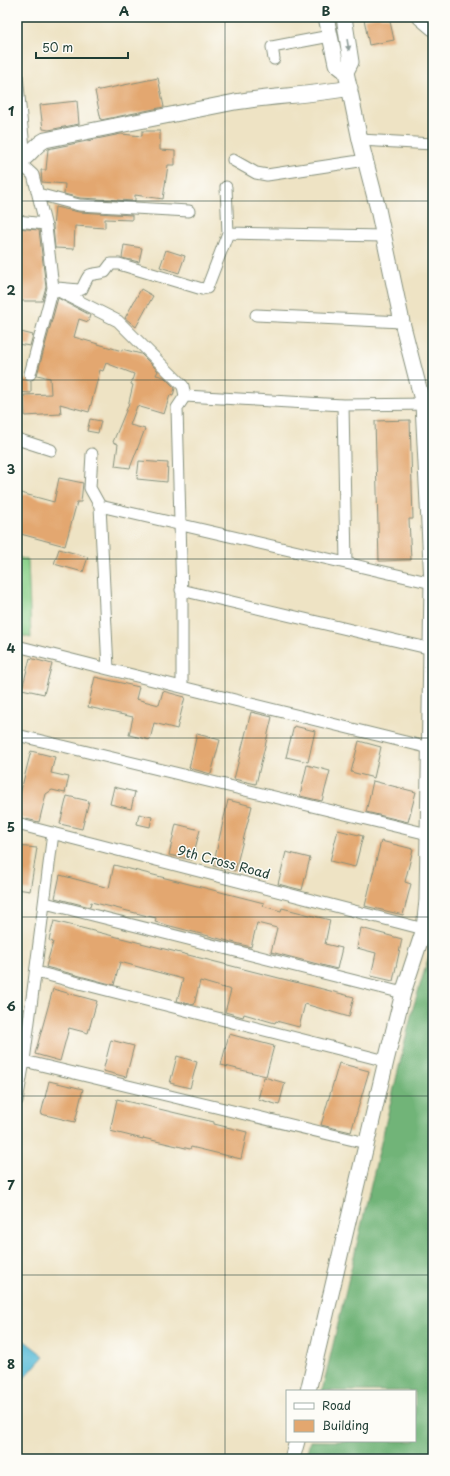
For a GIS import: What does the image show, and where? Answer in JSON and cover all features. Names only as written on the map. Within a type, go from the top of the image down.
[{"type":"street","points":[[344,17],[351,62],[346,72]]},
{"type":"street","points":[[420,17],[433,28]]},
{"type":"street","points":[[308,1390],[403,993],[424,929],[428,834],[432,648],[428,404],[402,322],[384,236],[360,140],[346,72],[336,64],[330,36],[330,18]]},
{"type":"street","points":[[274,59],[272,47],[330,36]]},
{"type":"street","points":[[17,75],[19,162],[33,175],[45,224],[53,288],[30,374]]},
{"type":"street","points":[[19,162],[32,148],[45,140],[243,100],[315,94],[350,88]]},
{"type":"street","points":[[360,140],[433,144]]},
{"type":"street","points":[[233,160],[256,173],[267,175],[366,160]]},
{"type":"street","points":[[53,288],[82,289],[88,275],[92,273],[105,272],[112,264],[119,264],[202,289],[208,288],[228,233],[226,187]]},
{"type":"street","points":[[38,194],[79,205],[189,211]]},
{"type":"street","points":[[17,221],[45,224]]},
{"type":"street","points":[[228,233],[384,236]]},
{"type":"street","points":[[53,288],[118,321],[183,386],[185,396],[177,408],[182,598],[182,686]]},
{"type":"street","points":[[256,315],[402,322]]},
{"type":"street","points":[[185,396],[343,405],[428,404]]},
{"type":"street","points":[[343,405],[346,563]]},
{"type":"street","points":[[17,439],[51,450]]},
{"type":"street","points":[[92,454],[90,488],[100,506],[108,668]]},
{"type":"street","points":[[100,506],[432,583]]},
{"type":"street","points":[[181,590],[432,648]]},
{"type":"street","points":[[17,646],[430,748]]},
{"type":"street","points":[[17,735],[428,834]]},
{"type":"street","name":"9th Cross Road","points":[[17,824],[424,929]]},
{"type":"street","points":[[17,1101],[36,972],[53,833]]},
{"type":"street","points":[[45,903],[403,993]]},
{"type":"street","points":[[36,972],[386,1061]]},
{"type":"street","points":[[24,1061],[366,1143]]},
{"type":"street","points":[[292,1459],[296,1442]]},
{"type":"green space","points":[[17,557],[28,560],[31,638],[17,634]]},
{"type":"green space","points":[[433,943],[433,1459],[305,1459],[310,1442],[416,1442],[416,1390],[322,1390],[413,1008]]},
{"type":"water","points":[[17,1335],[44,1356],[17,1386]]},
{"type":"building","points":[[389,17],[394,40],[369,45],[364,19]]},
{"type":"building","points":[[158,78],[164,107],[101,120],[95,91]]},
{"type":"building","points":[[77,101],[79,124],[49,130],[43,129],[40,105]]},
{"type":"building","points":[[142,131],[160,131],[160,150],[175,151],[175,165],[168,165],[163,199],[135,195],[135,201],[80,198],[64,194],[65,184],[42,182],[41,170],[46,170],[48,149],[121,134],[142,136]]},
{"type":"building","points":[[55,207],[79,212],[132,215],[132,220],[105,219],[105,228],[75,226],[74,249],[55,248],[53,227]]},
{"type":"building","points":[[17,228],[39,230],[46,287],[42,301],[17,301]]},
{"type":"building","points":[[124,245],[142,248],[139,262],[122,258]]},
{"type":"building","points":[[166,250],[185,256],[179,273],[160,267]]},
{"type":"building","points":[[141,289],[153,296],[136,327],[125,318]]},
{"type":"building","points":[[58,298],[90,315],[88,322],[79,319],[74,337],[122,351],[122,349],[141,354],[158,371],[156,375],[164,377],[175,388],[173,396],[170,395],[164,414],[137,406],[130,425],[145,429],[130,468],[115,466],[118,444],[113,442],[128,406],[134,374],[106,363],[103,371],[100,370],[89,412],[60,404],[61,414],[25,416],[24,395],[51,394],[50,378],[37,375]]},
{"type":"building","points":[[17,331],[33,335],[30,346],[17,344]]},
{"type":"building","points":[[17,378],[31,381],[31,393],[17,392]]},
{"type":"building","points":[[90,419],[101,421],[98,433],[87,431]]},
{"type":"building","points":[[410,420],[413,519],[409,519],[411,560],[379,561],[375,421]]},
{"type":"building","points":[[139,461],[168,463],[167,482],[137,479]]},
{"type":"building","points":[[59,478],[83,483],[81,502],[77,502],[65,546],[17,533],[17,492],[54,502]]},
{"type":"building","points":[[59,549],[88,557],[83,572],[54,564]]},
{"type":"building","points":[[30,658],[52,664],[44,694],[22,689]]},
{"type":"building","points":[[95,677],[139,687],[136,699],[159,705],[163,691],[185,697],[177,729],[154,723],[150,740],[129,735],[133,717],[88,707]]},
{"type":"building","points":[[251,712],[272,717],[256,784],[234,779]]},
{"type":"building","points":[[294,726],[315,731],[308,762],[286,757]]},
{"type":"building","points":[[197,734],[220,740],[211,774],[189,768]]},
{"type":"building","points":[[359,741],[381,747],[374,778],[351,772]]},
{"type":"building","points":[[31,751],[55,757],[51,773],[69,777],[65,793],[52,790],[46,794],[39,822],[17,817],[17,806]]},
{"type":"building","points":[[307,765],[330,771],[322,801],[300,796]]},
{"type":"building","points":[[373,781],[416,792],[408,822],[366,812]]},
{"type":"building","points":[[114,787],[135,792],[131,809],[110,804]]},
{"type":"building","points":[[67,796],[89,801],[82,829],[60,824]]},
{"type":"building","points":[[228,800],[252,806],[235,871],[213,866]]},
{"type":"building","points":[[139,814],[152,817],[150,827],[137,824]]},
{"type":"building","points":[[176,824],[200,830],[192,860],[169,855]]},
{"type":"building","points":[[338,830],[363,836],[355,867],[330,861]]},
{"type":"building","points":[[381,841],[413,849],[405,882],[411,884],[403,915],[365,906]]},
{"type":"building","points":[[17,846],[37,848],[30,891],[17,889]]},
{"type":"building","points":[[286,852],[310,858],[302,890],[278,884]]},
{"type":"building","points":[[114,865],[264,903],[263,906],[281,911],[282,908],[330,920],[325,944],[342,948],[337,969],[271,952],[277,928],[257,923],[251,947],[155,922],[156,918],[91,902],[90,907],[55,898],[60,875],[109,888]]},
{"type":"building","points":[[54,921],[354,997],[349,1017],[305,1004],[299,1027],[276,1021],[275,1023],[244,1014],[243,1017],[225,1012],[231,990],[200,981],[194,1005],[177,1001],[183,979],[120,962],[114,985],[46,967],[53,942],[49,940]]},
{"type":"building","points":[[361,928],[402,939],[393,981],[371,976],[376,953],[357,948]]},
{"type":"building","points":[[53,989],[97,1001],[88,1033],[69,1028],[60,1061],[35,1054]]},
{"type":"building","points":[[229,1034],[274,1046],[266,1076],[221,1065]]},
{"type":"building","points":[[111,1040],[134,1046],[126,1077],[103,1071]]},
{"type":"building","points":[[177,1056],[197,1062],[190,1088],[170,1083]]},
{"type":"building","points":[[339,1063],[369,1071],[351,1132],[321,1125]]},
{"type":"building","points":[[264,1077],[285,1083],[279,1105],[258,1099]]},
{"type":"building","points":[[49,1081],[83,1089],[75,1122],[41,1114]]},
{"type":"building","points":[[117,1099],[214,1122],[214,1124],[247,1132],[241,1159],[191,1147],[190,1149],[110,1131]]}]
